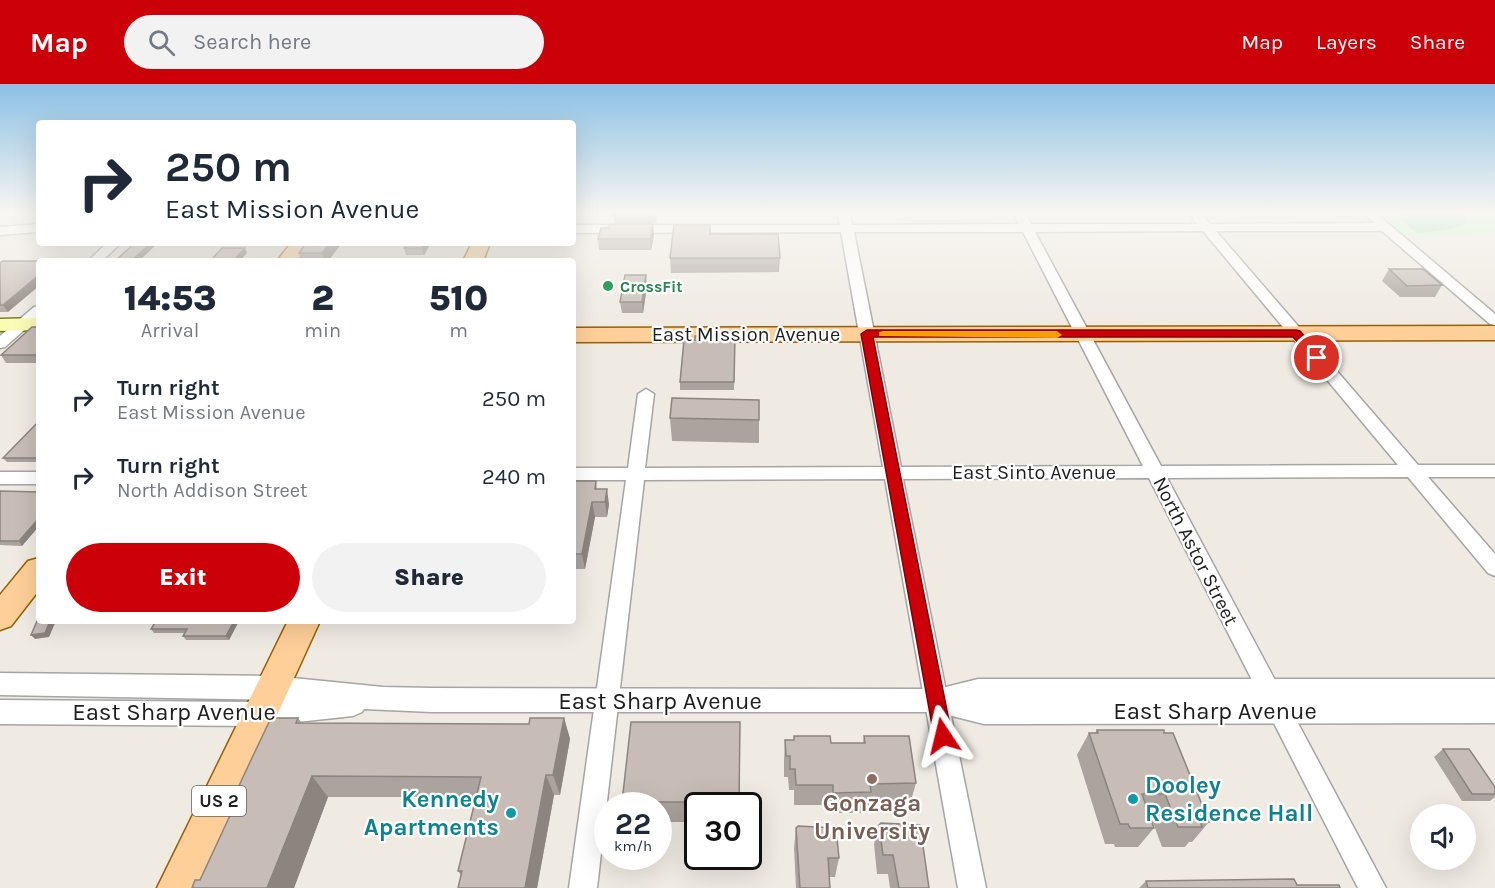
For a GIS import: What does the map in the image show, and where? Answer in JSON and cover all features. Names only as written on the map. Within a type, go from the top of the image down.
[{"type":"main road","name":"East Mission Avenue","points":[[576,322],[866,328],[1079,328],[1291,327],[1495,320]]},
{"type":"main road","points":[[0,325],[33,326]]},
{"type":"main road","name":"East Mission Avenue","points":[[1291,327],[1495,333]]},
{"type":"main road","name":"East Mission Avenue","points":[[576,335],[866,328]]},
{"type":"main road","points":[[0,617],[36,573]]},
{"type":"main road","name":"US 2","points":[[177,888],[303,624]]},
{"type":"street","points":[[852,252],[972,888]]},
{"type":"street","name":"North Astor Street","points":[[1040,252],[1372,888]]},
{"type":"street","points":[[1227,252],[1495,568]]},
{"type":"street","points":[[1414,252],[1495,320]]},
{"type":"street","points":[[0,344],[33,326]]},
{"type":"street","points":[[583,888],[646,394]]},
{"type":"street","name":"East Sinto Avenue","points":[[576,474],[1495,471]]},
{"type":"street","points":[[0,478],[36,478]]},
{"type":"street","name":"East Sharp Avenue","points":[[0,684],[266,701]]},
{"type":"street","name":"East Sharp Avenue","points":[[0,712],[266,701],[383,699],[936,700],[984,712],[1495,690]]},
{"type":"street","name":"East Sharp Avenue","points":[[1273,701],[1495,711]]},
{"type":"building","points":[[126,252],[142,252],[134,258],[118,258]]},
{"type":"building","points":[[219,252],[242,252],[236,258],[213,258]]},
{"type":"building","points":[[300,252],[323,252],[322,253],[299,253]]},
{"type":"building","points":[[671,252],[779,252],[780,258],[670,258]]},
{"type":"building","points":[[3,261],[36,261],[36,278],[3,305],[0,305],[0,263]]},
{"type":"building","points":[[1389,269],[1423,269],[1442,285],[1407,286]]},
{"type":"building","points":[[625,275],[646,275],[642,302],[620,302]]},
{"type":"building","points":[[32,327],[36,327],[36,355],[1,355]]},
{"type":"building","points":[[695,336],[735,336],[734,382],[680,382],[684,340],[695,340]]},
{"type":"building","points":[[672,398],[759,400],[759,420],[670,418]]},
{"type":"building","points":[[36,424],[36,458],[3,458]]},
{"type":"building","points":[[576,481],[596,481],[595,489],[607,489],[605,502],[592,502],[582,554],[576,554]]},
{"type":"building","points":[[0,491],[36,492],[36,521],[19,541],[0,541]]},
{"type":"building","points":[[36,624],[49,624],[45,633],[31,635]]},
{"type":"building","points":[[154,624],[232,624],[226,636],[183,636],[187,629],[151,629]]},
{"type":"building","points":[[271,718],[298,718],[296,723],[529,724],[530,718],[564,718],[553,775],[546,775],[525,888],[458,888],[462,871],[458,871],[481,777],[312,776],[267,888],[192,888],[195,880],[200,880],[233,809],[229,809]]},
{"type":"building","points":[[631,722],[740,722],[739,792],[684,792],[684,802],[672,802],[672,792],[623,792]]},
{"type":"building","points":[[1097,730],[1164,730],[1164,733],[1173,733],[1209,822],[1200,822],[1202,827],[1178,827],[1165,794],[1142,794],[1154,828],[1130,828],[1128,824],[1120,824],[1089,733],[1098,733]]},
{"type":"building","points":[[794,736],[830,736],[831,743],[865,743],[864,736],[909,736],[916,783],[870,784],[871,792],[833,793],[833,785],[796,785],[795,769],[790,769],[790,756],[786,756],[785,740],[794,740]]},
{"type":"building","points":[[1443,749],[1469,749],[1495,787],[1495,794],[1472,794]]},
{"type":"building","points":[[881,823],[920,825],[929,888],[899,888],[893,855],[883,855],[879,825]]},
{"type":"building","points":[[798,826],[836,828],[839,858],[828,858],[830,888],[800,888],[796,828]]},
{"type":"building","points":[[1294,879],[1297,885],[1339,885],[1340,888],[1148,888],[1146,881]]},
{"type":"slow traffic","points":[[883,334],[1057,335]]},
{"type":"place","name":"CrossFit","points":[[608,286]]},
{"type":"place","name":"Gonzaga University","points":[[872,779]]},
{"type":"place","name":"Dooley Residence Hall","points":[[1133,799]]},
{"type":"place","name":"Kennedy Apartments","points":[[511,813]]},
{"type":"route","points":[[943,736],[867,334],[1296,333],[1317,358]]}]
